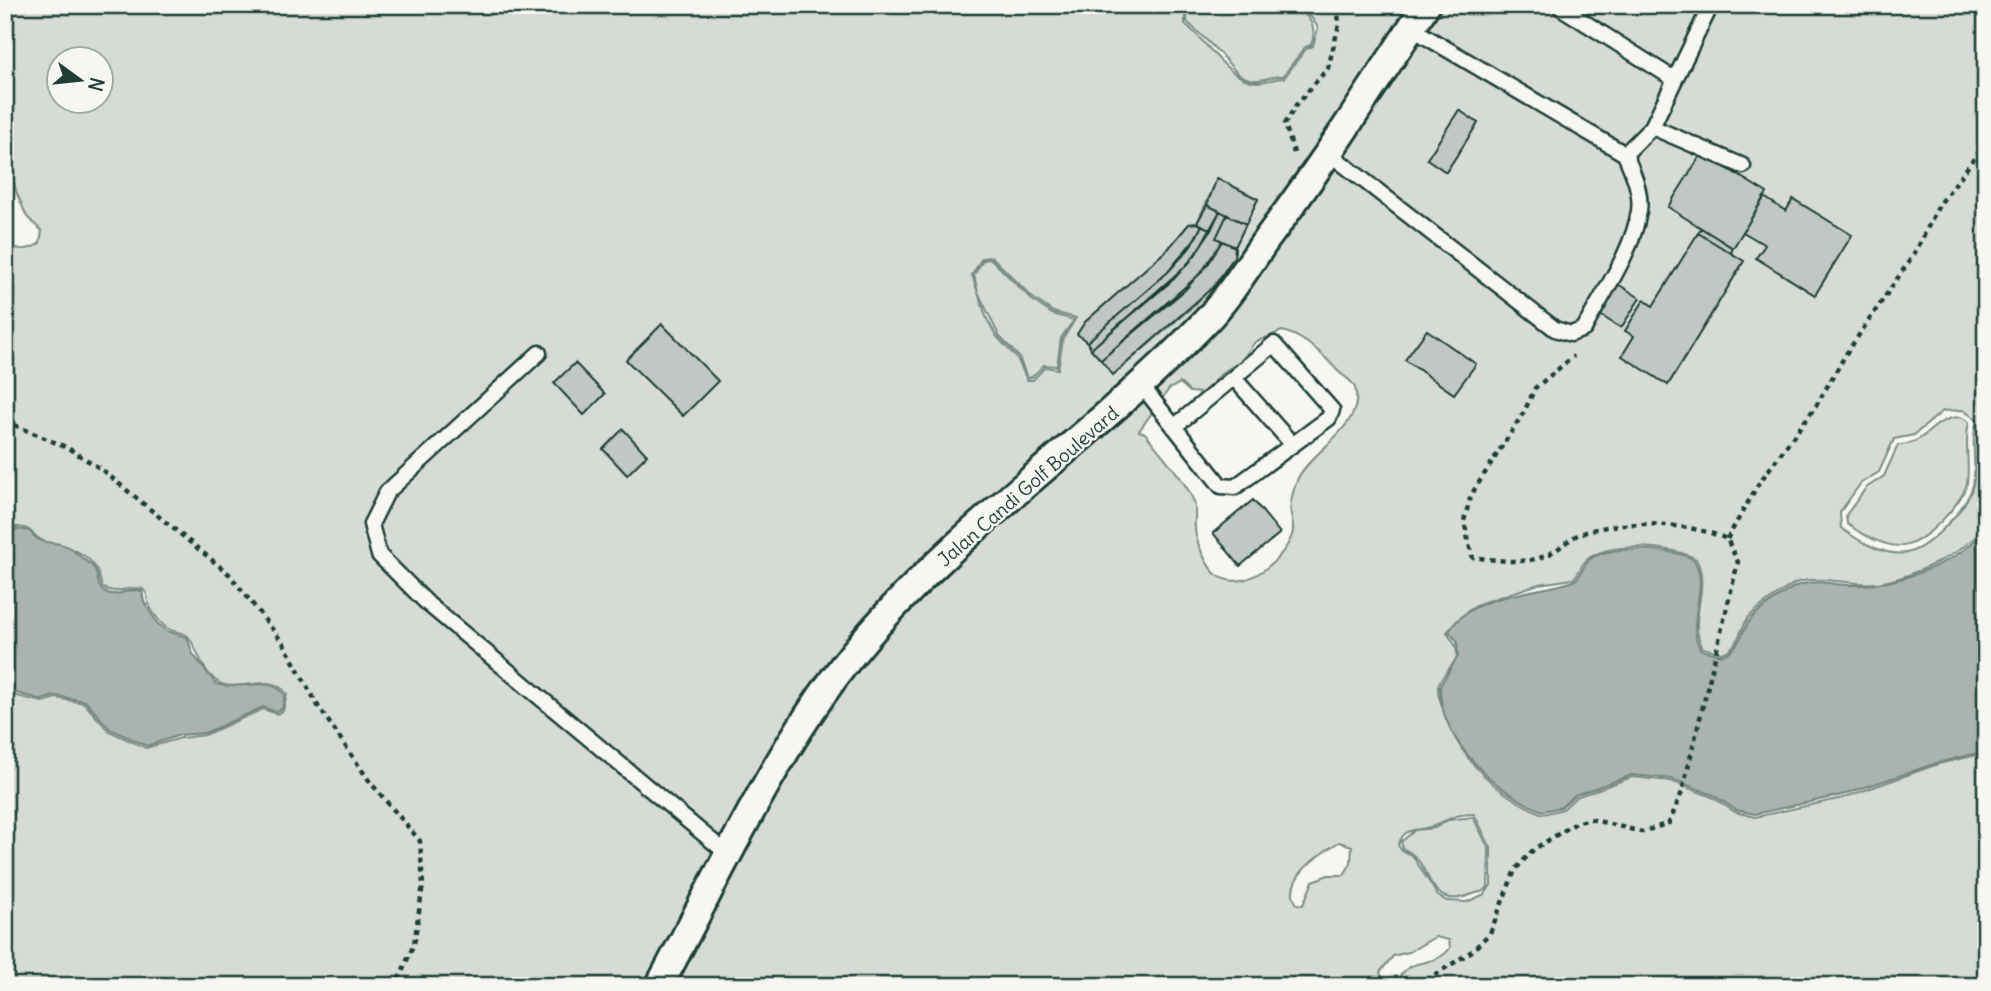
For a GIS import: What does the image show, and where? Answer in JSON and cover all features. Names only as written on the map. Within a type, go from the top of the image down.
[{"type":"street","name":"Jalan Candi Golf Boulevard","points":[[660,986],[761,794],[807,717],[864,639],[986,520],[1142,386],[1210,318],[1330,153],[1426,5]]},
{"type":"lane","points":[[1625,154],[1653,127],[1711,5]]},
{"type":"lane","points":[[1560,7],[1674,79]]},
{"type":"lane","points":[[1330,153],[1555,328],[1571,334],[1584,329],[1632,237],[1640,209],[1637,182],[1625,154],[1411,28]]},
{"type":"lane","points":[[1653,127],[1743,166]]},
{"type":"lane","points":[[1142,386],[1174,427],[1221,486],[1228,488],[1235,487],[1329,418],[1332,410],[1278,346],[1269,345],[1234,378],[1174,427]]},
{"type":"lane","points":[[539,353],[387,492],[370,524],[379,555],[428,604],[730,856]]},
{"type":"lane","points":[[1234,378],[1292,444]]},
{"type":"path","points":[[1311,180],[1290,145],[1285,124],[1296,105],[1328,68],[1339,25],[1338,11],[1333,5]]},
{"type":"path","points":[[1727,539],[1759,483],[1816,406],[1846,354],[1916,251],[1939,205],[1986,143]]},
{"type":"path","points":[[1418,986],[1472,951],[1490,933],[1515,870],[1534,849],[1576,823],[1590,819],[1642,832],[1669,823],[1682,792],[1738,562],[1727,539],[1713,533],[1677,526],[1630,525],[1578,535],[1549,555],[1505,562],[1472,557],[1464,521],[1471,495],[1524,412],[1535,388],[1573,358],[1584,329]]},
{"type":"path","points":[[5,421],[68,448],[101,469],[229,574],[284,644],[318,706],[370,782],[420,841],[423,885],[414,944],[396,986]]},
{"type":"path","points":[[1961,986],[1986,972]]},
{"type":"shaded area","points":[[1258,3],[1292,6],[1308,17],[1313,27],[1313,39],[1311,45],[1305,47],[1283,76],[1249,79],[1236,72],[1187,22],[1187,5]]},
{"type":"shaded area","points":[[5,5],[1185,5],[1185,24],[1227,68],[1246,80],[1259,82],[1284,78],[1306,49],[1313,46],[1318,28],[1311,17],[1295,5],[1986,5],[1986,521],[1979,532],[1968,543],[1939,562],[1905,576],[1867,584],[1817,580],[1798,582],[1753,613],[1736,642],[1722,653],[1703,648],[1698,637],[1701,581],[1696,559],[1658,548],[1612,549],[1586,560],[1573,579],[1539,584],[1481,603],[1468,611],[1447,632],[1457,651],[1438,691],[1451,730],[1471,761],[1496,787],[1543,814],[1563,809],[1576,797],[1632,777],[1671,781],[1712,797],[1735,812],[1755,817],[1843,798],[1938,764],[1986,753],[1986,986],[5,986],[5,693],[42,702],[56,698],[84,703],[109,731],[146,748],[181,738],[205,735],[263,709],[277,714],[283,711],[287,694],[280,687],[271,684],[227,686],[218,682],[204,667],[188,636],[167,628],[157,618],[143,589],[113,591],[103,588],[97,570],[84,555],[43,541],[28,529],[15,527],[5,537],[5,241],[14,247],[31,248],[40,243],[42,231],[27,217],[17,194],[12,176],[14,164],[5,155]],"holes":[[[1217,179],[1258,199],[1235,247],[1234,257],[1197,303],[1114,374],[1087,342],[1189,224],[1197,223]],[[992,257],[1033,298],[1053,312],[1076,318],[1063,339],[1058,369],[1045,367],[1033,380],[1027,380],[1017,358],[997,337],[987,319],[972,275],[982,258]],[[1282,331],[1298,337],[1325,357],[1352,383],[1356,401],[1353,414],[1345,425],[1298,478],[1291,506],[1293,532],[1288,544],[1262,572],[1239,581],[1217,575],[1209,566],[1197,539],[1195,505],[1190,493],[1145,433],[1139,431],[1169,389],[1180,383],[1190,392],[1203,393],[1223,372],[1241,361],[1255,342]],[[1963,410],[1977,420],[1973,485],[1956,515],[1925,544],[1915,550],[1898,554],[1880,550],[1841,528],[1840,512],[1861,483],[1879,472],[1894,439],[1914,435],[1943,411]],[[1474,814],[1491,848],[1491,885],[1485,894],[1467,902],[1447,901],[1438,896],[1412,855],[1402,851],[1398,845],[1409,831],[1430,827],[1454,817]],[[1339,842],[1352,846],[1351,863],[1344,875],[1328,875],[1313,881],[1303,905],[1297,904],[1293,895],[1298,877],[1313,860]],[[1435,937],[1449,940],[1450,948],[1440,957],[1412,966],[1395,980],[1384,982],[1380,972],[1393,956],[1409,952]]]},
{"type":"shaded area","points":[[991,259],[1032,300],[1052,314],[1074,320],[1061,338],[1057,366],[1044,365],[1032,377],[1027,378],[1019,357],[999,336],[978,292],[974,275],[983,260]]},
{"type":"shaded area","points":[[1961,417],[1969,422],[1967,483],[1958,501],[1941,522],[1920,539],[1902,546],[1880,542],[1847,524],[1846,515],[1866,488],[1884,476],[1898,445],[1917,440],[1951,418]]},
{"type":"shaded area","points":[[1986,527],[1986,751],[1937,763],[1842,795],[1755,814],[1736,810],[1713,795],[1672,779],[1632,775],[1575,795],[1561,807],[1543,811],[1507,792],[1474,762],[1449,726],[1442,706],[1440,686],[1458,656],[1457,641],[1449,632],[1459,619],[1472,609],[1506,596],[1574,581],[1588,561],[1600,554],[1642,549],[1672,552],[1694,560],[1700,582],[1695,627],[1697,639],[1701,650],[1722,655],[1733,649],[1754,616],[1795,587],[1812,582],[1869,584],[1907,577],[1961,552]]},
{"type":"shaded area","points":[[16,529],[30,531],[45,542],[68,546],[94,568],[100,587],[105,592],[114,594],[142,591],[144,602],[158,624],[167,631],[187,637],[193,654],[216,684],[271,685],[285,695],[282,709],[276,712],[263,707],[205,733],[180,735],[147,746],[110,729],[85,701],[55,696],[42,700],[5,690],[5,540]]},
{"type":"shaded area","points":[[1473,817],[1489,849],[1488,887],[1482,892],[1457,898],[1445,897],[1437,891],[1413,855],[1403,849],[1401,842],[1415,830],[1435,828],[1448,820]]},
{"type":"building","points":[[1459,110],[1478,123],[1446,172],[1427,159]]},
{"type":"building","points":[[1702,153],[1767,193],[1733,248],[1668,207]]},
{"type":"building","points":[[1217,178],[1258,199],[1246,224],[1207,205]]},
{"type":"building","points":[[1764,197],[1786,211],[1793,199],[1852,235],[1815,295],[1756,258],[1765,245],[1743,232]]},
{"type":"building","points":[[1207,205],[1220,211],[1211,230],[1197,223]]},
{"type":"building","points":[[1220,211],[1227,215],[1216,238],[1222,241],[1201,273],[1101,360],[1091,349],[1174,279],[1196,254]]},
{"type":"building","points":[[1227,215],[1246,224],[1235,247],[1216,238]]},
{"type":"building","points":[[1189,224],[1202,225],[1197,236],[1168,272],[1087,342],[1077,334],[1085,322],[1169,248]]},
{"type":"building","points":[[1202,225],[1211,230],[1189,263],[1091,349],[1087,342],[1168,272],[1189,249]]},
{"type":"building","points":[[1701,228],[1733,248],[1731,253],[1698,233]]},
{"type":"building","points":[[1698,233],[1744,261],[1668,385],[1622,356],[1634,336],[1625,331],[1644,300],[1653,306]]},
{"type":"building","points":[[1222,241],[1235,247],[1234,257],[1214,286],[1113,375],[1101,360],[1185,290],[1209,263]]},
{"type":"building","points":[[1613,281],[1640,298],[1621,328],[1595,312]]},
{"type":"building","points":[[662,324],[718,381],[683,416],[626,360]]},
{"type":"building","points":[[1427,330],[1476,364],[1454,394],[1405,360]]},
{"type":"building","points":[[575,363],[605,394],[584,415],[554,383]]},
{"type":"building","points":[[623,429],[647,455],[627,475],[603,449]]},
{"type":"building","points":[[1253,500],[1280,533],[1240,566],[1213,533]]}]
